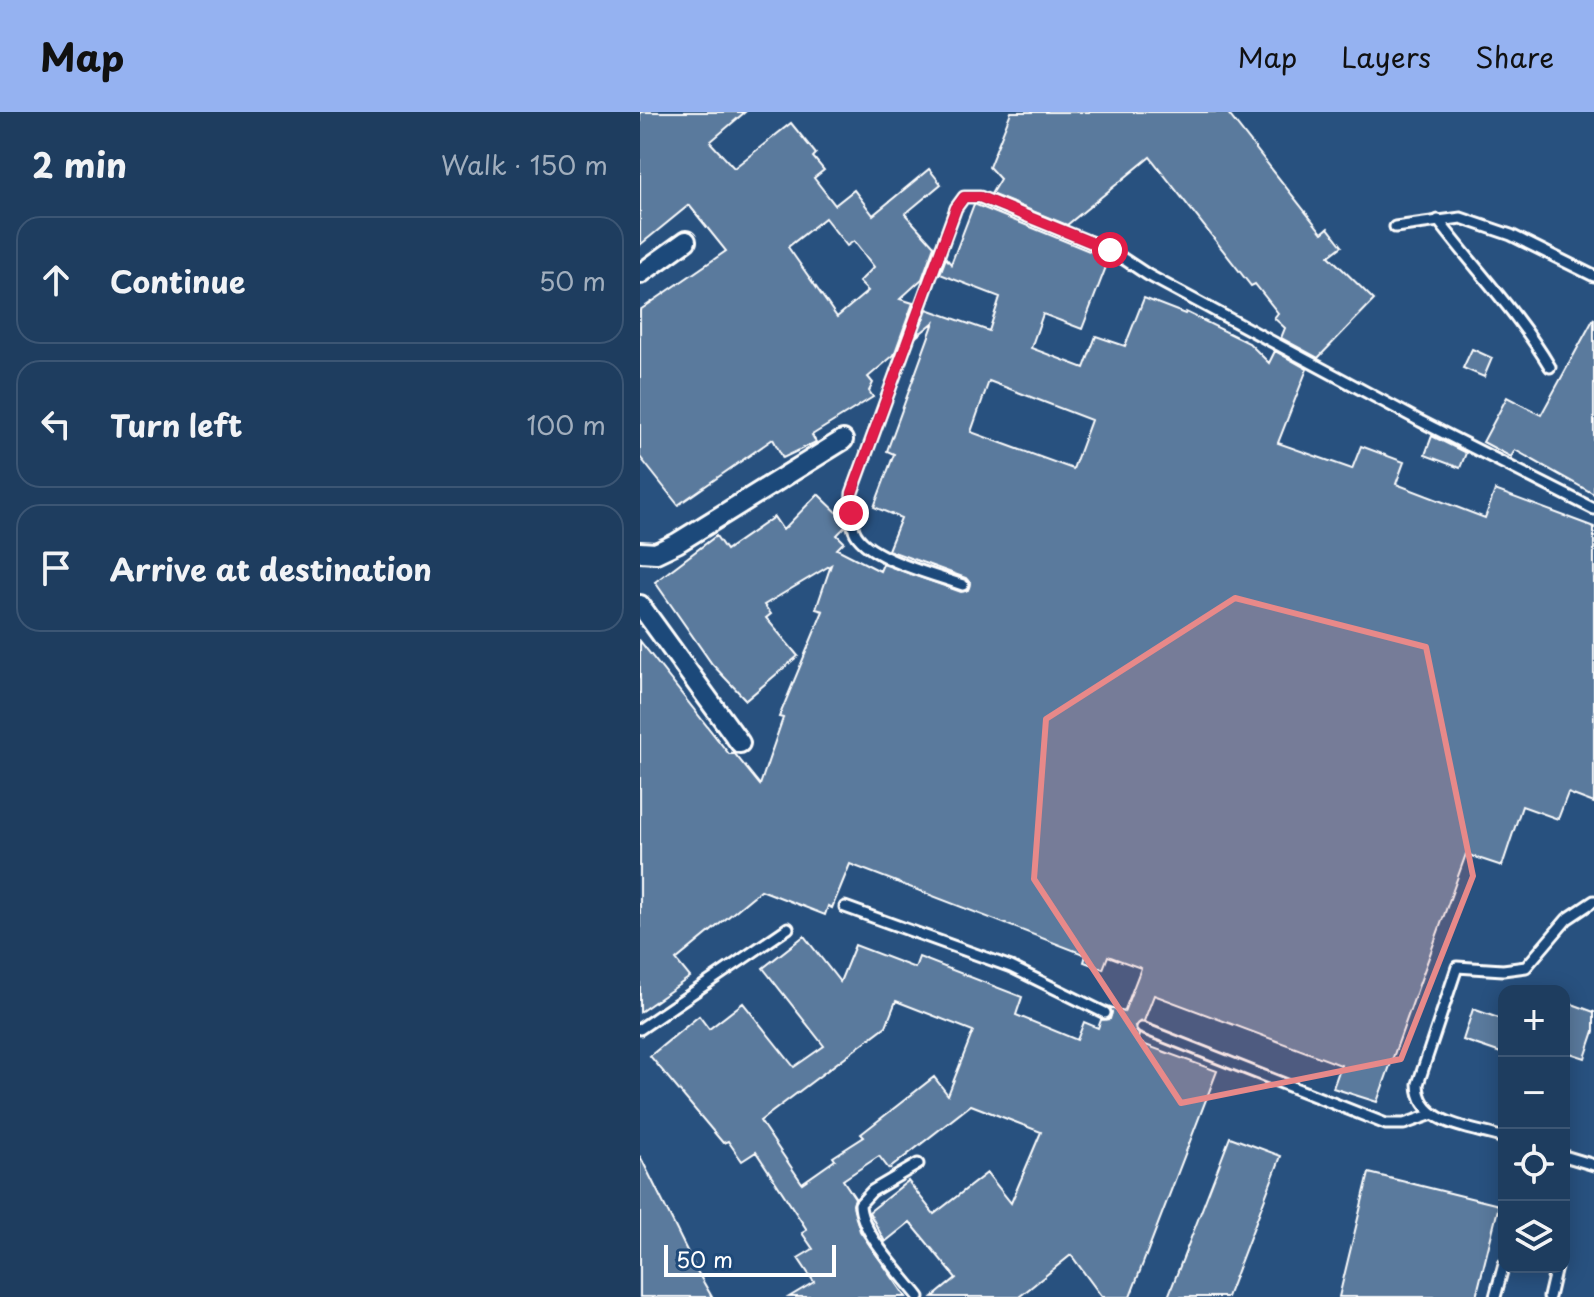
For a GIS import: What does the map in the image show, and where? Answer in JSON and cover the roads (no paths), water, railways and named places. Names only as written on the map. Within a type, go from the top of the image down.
[{"type":"street","points":[[640,274],[686,241]]},
{"type":"street","points":[[640,552],[656,553],[677,543],[843,440]]},
{"type":"street","points":[[640,605],[740,743]]},
{"type":"lane","points":[[963,585],[871,551],[855,533],[851,513],[852,493],[956,208],[964,197],[980,197],[1110,250],[1148,275],[1284,349],[1594,509]]},
{"type":"lane","points":[[1395,227],[1461,218],[1481,223],[1594,276]]},
{"type":"lane","points":[[1438,220],[1485,282],[1525,325],[1550,367]]},
{"type":"lane","points":[[1430,1115],[1419,1100],[1418,1084],[1457,967],[1503,970],[1526,967],[1567,919],[1594,901]]},
{"type":"lane","points":[[845,907],[1011,967],[1105,1013]]},
{"type":"lane","points":[[640,1029],[788,928]]},
{"type":"lane","points":[[1142,1028],[1386,1124],[1404,1124],[1430,1115],[1498,1136]]},
{"type":"lane","points":[[1570,1158],[1594,1165]]},
{"type":"lane","points":[[918,1164],[872,1191],[860,1204],[860,1216],[919,1297]]},
{"type":"lane","points":[[1495,1297],[1502,1273]]},
{"type":"lane","points":[[1549,1297],[1555,1273]]}]
